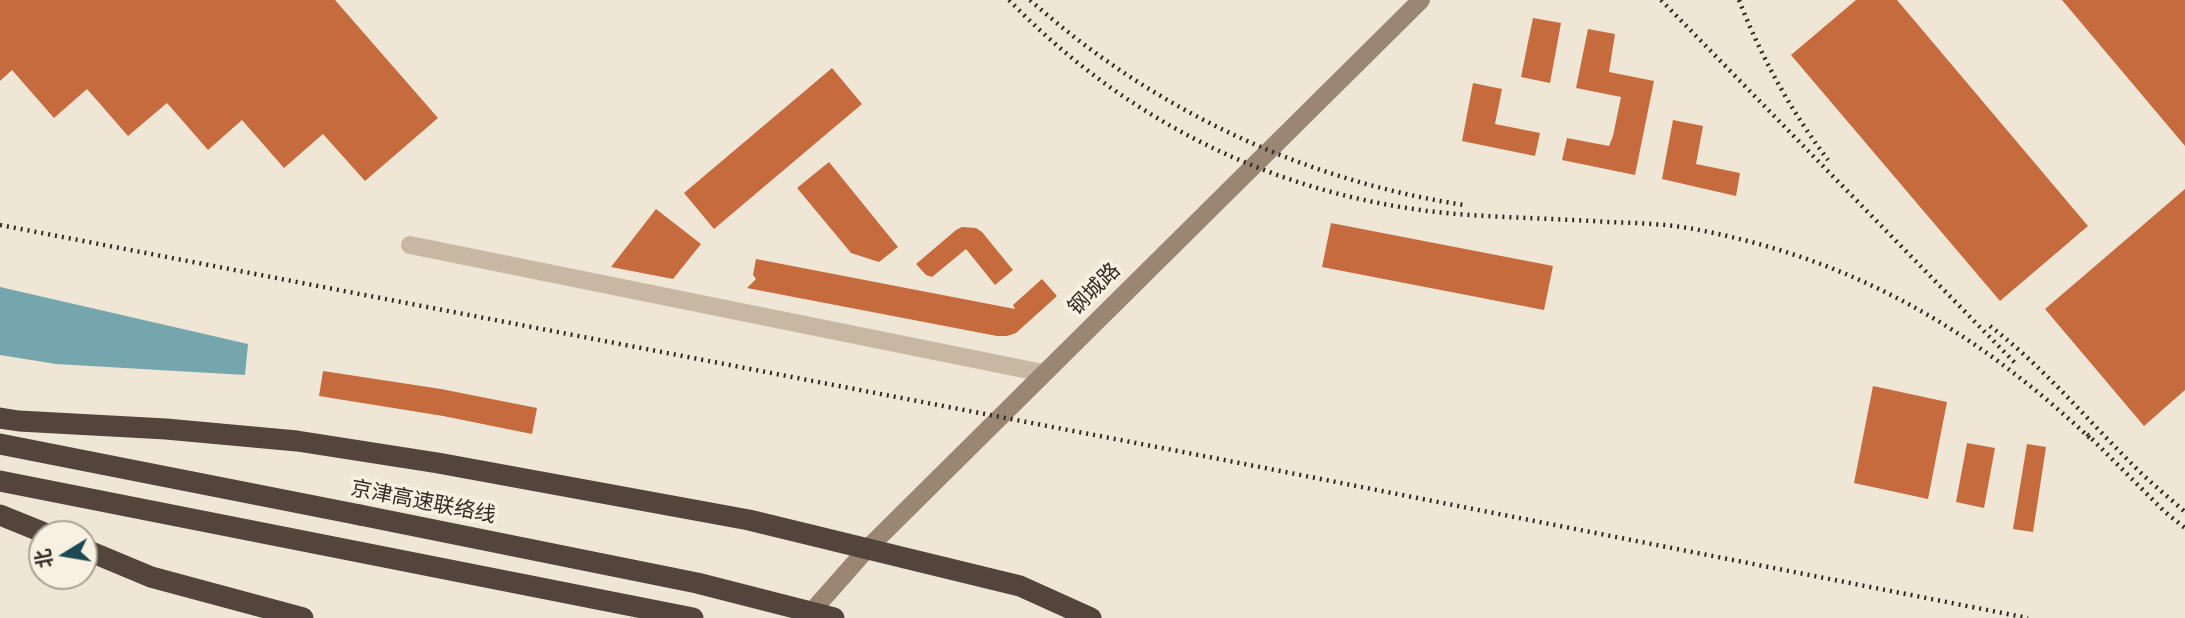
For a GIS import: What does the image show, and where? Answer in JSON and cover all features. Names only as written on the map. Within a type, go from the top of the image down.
[{"type":"highway","points":[[0,418],[166,429],[310,443],[438,463],[736,517],[1020,586],[1091,618]]},
{"type":"highway","name":"京津高速联络线","points":[[0,444],[697,583],[834,618]]},
{"type":"highway","points":[[0,481],[694,618]]},
{"type":"highway","points":[[0,514],[28,526]]},
{"type":"highway","points":[[98,555],[151,577],[303,618]]},
{"type":"street","name":"钢城路","points":[[806,618],[867,549],[1421,0]]},
{"type":"street","points":[[410,245],[1043,373]]},
{"type":"water","points":[[0,287],[248,344],[245,375],[56,364],[0,355]]},
{"type":"building","points":[[0,0],[335,0],[438,118],[365,181],[323,134],[284,168],[242,120],[208,150],[167,103],[128,136],[87,89],[54,118],[12,70],[0,81]]},
{"type":"building","points":[[1856,0],[1897,0],[2088,226],[2000,301],[1791,55]]},
{"type":"building","points":[[2062,0],[2185,0],[2185,146]]},
{"type":"building","points":[[1533,18],[1561,23],[1550,83],[1521,77]]},
{"type":"building","points":[[1588,29],[1615,34],[1609,72],[1654,81],[1635,175],[1562,160],[1567,138],[1609,146],[1621,97],[1576,88]]},
{"type":"building","points":[[832,68],[862,104],[714,229],[684,193]]},
{"type":"building","points":[[1473,83],[1502,89],[1495,124],[1540,133],[1535,156],[1462,141]]},
{"type":"building","points":[[1673,120],[1703,126],[1696,164],[1740,173],[1736,196],[1662,179]]},
{"type":"building","points":[[829,162],[898,247],[879,262],[851,253],[797,188]]},
{"type":"building","points":[[2185,189],[2185,390],[2144,426],[2045,309]]},
{"type":"building","points":[[656,209],[701,244],[673,279],[611,267]]},
{"type":"building","points":[[1331,223],[1553,266],[1544,310],[1322,267]]},
{"type":"building","points":[[962,227],[976,228],[982,232],[1013,270],[995,285],[966,249],[932,277],[926,275],[916,264]]},
{"type":"building","points":[[756,259],[1015,309],[1013,305],[1042,279],[1057,296],[1016,333],[997,336],[747,288],[756,279],[753,275]]},
{"type":"building","points":[[323,371],[441,389],[537,408],[532,434],[319,396]]},
{"type":"building","points":[[1873,386],[1947,402],[1928,499],[1854,483]]},
{"type":"building","points":[[1967,443],[1995,448],[1984,508],[1956,502]]},
{"type":"building","points":[[2027,444],[2046,447],[2033,532],[2013,529]]},
{"type":"railway","points":[[1009,0],[1057,45],[1108,86],[1162,121],[1219,151],[1279,175],[1340,194],[1404,208],[1470,215],[1643,223],[1688,228],[1757,243],[1863,281],[1959,334],[2004,366],[2093,441]]},
{"type":"railway","points":[[1030,0],[1126,75],[1232,134],[1345,178],[1464,205]]},
{"type":"railway","points":[[1661,0],[2017,365]]},
{"type":"railway","points":[[1739,0],[1778,83],[1828,160]]},
{"type":"railway","points":[[0,225],[1209,457],[2028,618]]},
{"type":"railway","points":[[1990,326],[2045,374],[2136,468],[2185,512]]},
{"type":"railway","points":[[2087,434],[2165,512],[2185,528]]}]
